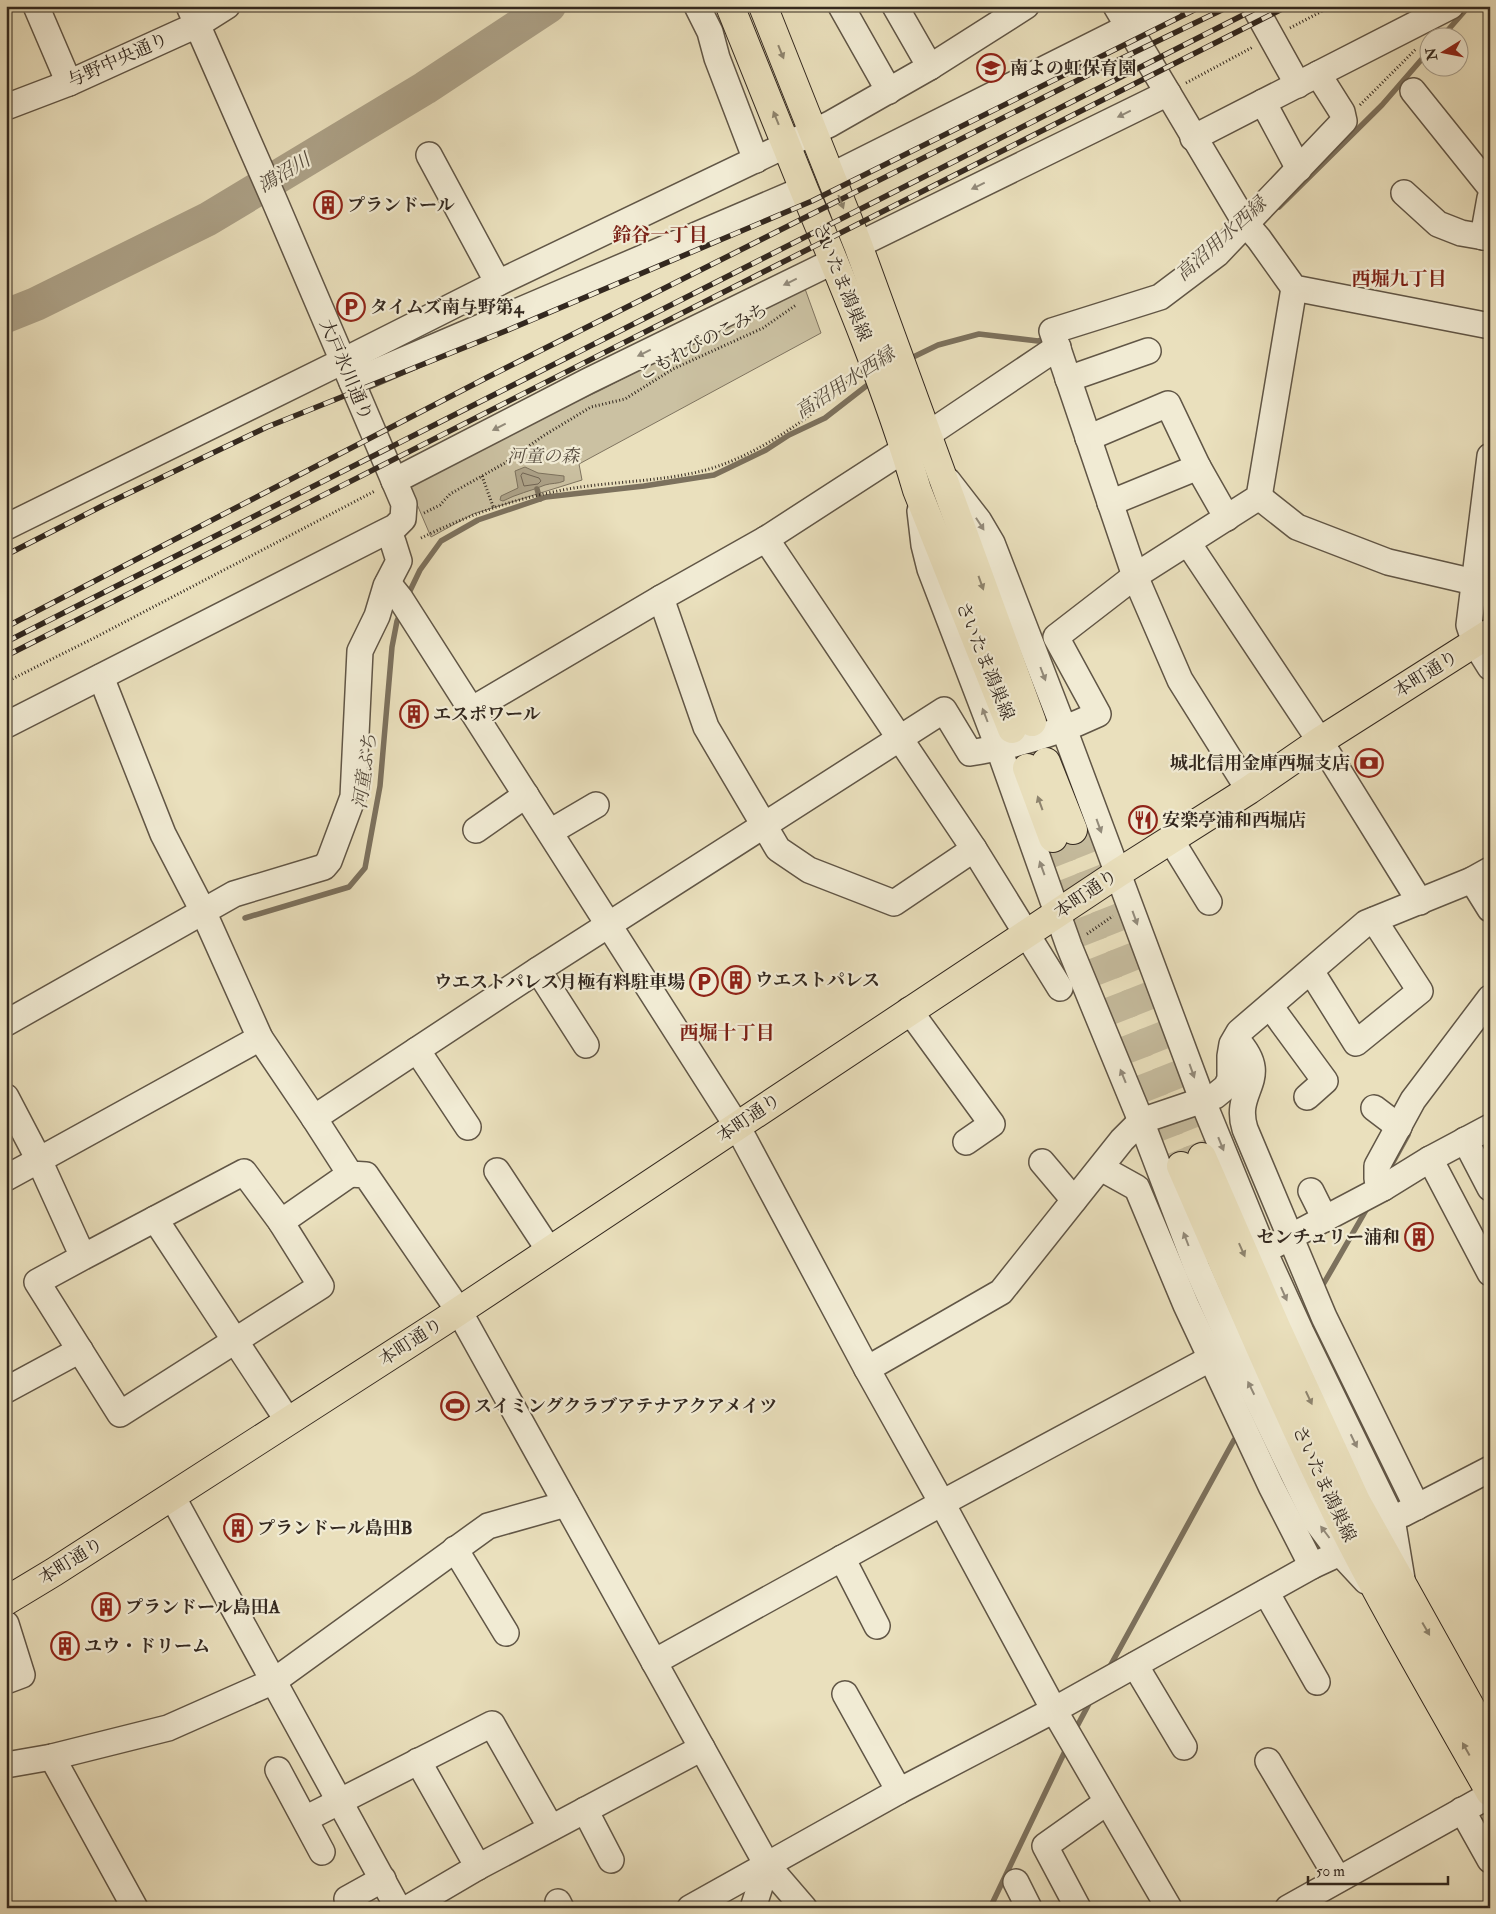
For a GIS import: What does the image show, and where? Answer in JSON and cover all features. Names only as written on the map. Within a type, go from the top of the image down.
[{"type":"main road","name":"さいたま鴻巣線","points":[[730,6],[874,359],[894,381],[916,442],[917,490],[1014,733]]},
{"type":"main road","name":"さいたま鴻巣線","points":[[763,6],[858,245],[874,359]]},
{"type":"main road","name":"さいたま鴻巣線","points":[[916,442],[940,471],[1014,733]]},
{"type":"main road","name":"本町通り","points":[[6,1600],[288,1422],[459,1311],[909,1010],[1249,790],[1320,741],[1482,638]]},
{"type":"main road","points":[[1037,765],[1063,834]]},
{"type":"main road","name":"さいたま鴻巣線","points":[[1191,1161],[1276,1327],[1356,1501],[1391,1591],[1490,1793]]},
{"type":"main road","name":"さいたま鴻巣線","points":[[1391,1591],[1490,1742]]},
{"type":"street","points":[[36,6],[69,83]]},
{"type":"street","name":"与野中央通り","points":[[6,107],[69,83],[193,16],[227,6]]},
{"type":"street","points":[[698,6],[710,32],[756,160]]},
{"type":"street","points":[[841,6],[889,91]]},
{"type":"street","points":[[895,6],[930,67]]},
{"type":"street","points":[[348,372],[498,283],[787,145],[889,91],[1026,6]]},
{"type":"street","points":[[1116,6],[1194,138],[1253,232],[1294,288],[1490,326]]},
{"type":"street","points":[[831,176],[1170,6]]},
{"type":"street","points":[[470,710],[766,539],[916,442],[1056,341],[1160,297],[1217,254],[1253,232],[1299,169],[1344,121],[1342,112],[1308,79],[1271,37],[1254,6]]},
{"type":"street","points":[[1194,138],[1451,6]]},
{"type":"street","name":"大戸氷川通り","points":[[193,16],[404,504],[404,514]]},
{"type":"street","points":[[1413,91],[1490,187]]},
{"type":"street","points":[[858,245],[1168,93]]},
{"type":"street","points":[[1263,102],[1299,169]]},
{"type":"street","points":[[429,154],[498,283]]},
{"type":"street","points":[[6,528],[348,372],[804,189]]},
{"type":"street","points":[[1404,193],[1438,224],[1461,233],[1486,238],[1490,198]]},
{"type":"street","points":[[394,481],[588,381],[834,261]]},
{"type":"street","points":[[314,1118],[538,970],[944,710],[970,753],[1014,733],[1064,729],[1098,714],[1056,637],[1135,576],[1259,497],[1294,288]]},
{"type":"street","points":[[1056,341],[1135,576],[1180,680],[1249,790]]},
{"type":"street","points":[[1068,379],[1148,351]]},
{"type":"street","points":[[1088,438],[1168,404],[1198,467],[1227,518]]},
{"type":"street","points":[[1490,456],[1469,625],[1482,638],[1490,667]]},
{"type":"street","points":[[1110,502],[1198,467]]},
{"type":"street","points":[[940,471],[979,521],[992,543],[1064,729],[1202,1099],[1264,1251],[1301,1332],[1392,1519],[1391,1591]]},
{"type":"street","points":[[1259,497],[1297,527],[1388,562],[1474,582]]},
{"type":"street","points":[[6,725],[386,532],[400,523],[404,514]]},
{"type":"street","points":[[386,532],[393,542],[399,557],[395,570],[395,598],[550,832],[737,1126],[867,1369],[1065,1728],[1169,1908]]},
{"type":"street","points":[[766,539],[974,849],[1060,988]]},
{"type":"street","points":[[1188,543],[1320,741],[1420,902]]},
{"type":"street","points":[[6,1023],[234,894],[324,867],[329,861],[352,797],[360,651],[377,616],[395,598]]},
{"type":"street","points":[[661,598],[706,727],[778,850],[809,870],[894,903],[974,849]]},
{"type":"street","points":[[101,677],[163,834],[203,911],[260,1038],[350,1174]]},
{"type":"street","points":[[1014,733],[1057,914],[1141,1122],[1197,1268],[1221,1353],[1271,1486],[1312,1566]]},
{"type":"street","points":[[476,830],[526,795]]},
{"type":"street","points":[[550,832],[596,805]]},
{"type":"street","points":[[1171,840],[1208,902]]},
{"type":"street","points":[[867,1369],[1001,1292],[1122,1140],[1141,1122],[1215,1096],[1226,1087],[1230,1078],[1232,1044],[1239,1032],[1366,923],[1481,875],[1490,909]]},
{"type":"street","points":[[1311,971],[1356,1043],[1420,991],[1374,920]]},
{"type":"street","points":[[538,970],[586,1045]]},
{"type":"street","points":[[1383,1188],[1377,1179],[1377,1166],[1413,1100],[1490,998]]},
{"type":"street","points":[[1270,1006],[1325,1081],[1307,1098]]},
{"type":"street","points":[[909,1010],[992,1124],[966,1142]]},
{"type":"street","points":[[6,1178],[260,1038]]},
{"type":"street","points":[[1236,1038],[1246,1050],[1252,1067],[1251,1085],[1241,1111],[1243,1122],[1324,1317],[1417,1506]]},
{"type":"street","points":[[417,1050],[468,1127]]},
{"type":"street","points":[[6,1097],[39,1160],[83,1258]]},
{"type":"street","points":[[1374,1108],[1399,1127]]},
{"type":"street","points":[[1264,1251],[1383,1188],[1430,1159],[1490,1127]]},
{"type":"street","points":[[1465,1140],[1490,1188]]},
{"type":"street","points":[[1430,1159],[1490,1273]]},
{"type":"street","points":[[1042,1162],[1074,1200]]},
{"type":"street","points":[[1100,1168],[1137,1188],[1186,1305],[1221,1353],[1316,1521],[1340,1553],[1391,1591]]},
{"type":"street","points":[[497,1171],[549,1250]]},
{"type":"street","points":[[244,1172],[281,1222],[321,1286],[120,1414],[37,1282],[83,1258],[244,1172]]},
{"type":"street","points":[[281,1222],[350,1174],[366,1175],[459,1311],[767,1865],[804,1908]]},
{"type":"street","points":[[1311,1191],[1325,1219]]},
{"type":"street","points":[[155,1219],[288,1422]]},
{"type":"street","points":[[6,1390],[80,1350]]},
{"type":"street","points":[[654,1662],[942,1503],[1221,1353]]},
{"type":"street","points":[[1392,1519],[1490,1469]]},
{"type":"street","points":[[172,1496],[398,1908]]},
{"type":"street","points":[[6,1765],[52,1757],[168,1728],[274,1681],[488,1526],[566,1504]]},
{"type":"street","points":[[455,1550],[506,1634]]},
{"type":"street","points":[[690,1908],[899,1791],[1065,1728],[1135,1665],[1312,1566],[1340,1553]]},
{"type":"street","points":[[842,1558],[877,1626]]},
{"type":"street","points":[[1266,1592],[1317,1682]]},
{"type":"street","points":[[6,1624],[22,1675],[6,1681]]},
{"type":"street","points":[[1135,1665],[1184,1747]]},
{"type":"street","points":[[845,1694],[899,1791]]},
{"type":"street","points":[[305,1820],[492,1724],[551,1828]]},
{"type":"street","points":[[408,1908],[478,1867],[702,1748]]},
{"type":"street","points":[[52,1757],[134,1908]]},
{"type":"street","points":[[418,1761],[478,1867]]},
{"type":"street","points":[[1268,1761],[1338,1880]]},
{"type":"street","points":[[278,1770],[322,1852]]},
{"type":"street","points":[[1288,1908],[1490,1793]]},
{"type":"street","points":[[1078,1908],[1045,1846],[1107,1802]]},
{"type":"street","points":[[585,1810],[611,1860]]},
{"type":"street","points":[[1462,1810],[1490,1860]]},
{"type":"street","points":[[753,1908],[767,1865]]},
{"type":"street","points":[[347,1899],[382,1879]]},
{"type":"street","points":[[1016,1882],[1029,1908]]},
{"type":"path","points":[[1168,93],[1332,6]]},
{"type":"path","points":[[1344,121],[1418,48]]},
{"type":"path","name":"こもれびのこみち","points":[[404,514],[417,516],[440,505],[450,494],[505,463],[543,436],[591,407],[625,399],[673,369],[763,328],[803,301]]},
{"type":"path","points":[[421,538],[494,508],[539,495],[599,484],[671,476],[722,465],[801,423],[830,399],[832,394],[842,384],[874,359]]},
{"type":"path","points":[[482,476],[494,508]]},
{"type":"path","points":[[6,682],[394,481]]},
{"type":"path","points":[[1080,938],[1118,913]]},
{"type":"green space","name":"河童の森","points":[[804,286],[821,333],[579,464],[582,480],[473,514],[431,537],[407,481],[599,391]]},
{"type":"water","points":[[525,467],[538,473],[564,476],[564,481],[545,485],[503,501],[500,500],[501,496],[518,488],[515,471]]},
{"type":"waterway","name":"鴻沼川","points":[[6,316],[36,304],[208,219],[425,88],[549,6]]},
{"type":"waterway","name":"高沼用水西縁","points":[[1450,28],[1469,6]]},
{"type":"waterway","name":"高沼用水西縁","points":[[1279,207],[1382,105],[1418,64]]},
{"type":"waterway","name":"高沼用水西縁","points":[[907,360],[938,345],[979,334],[1038,341],[1049,338]]},
{"type":"waterway","name":"高沼用水西縁","points":[[407,597],[420,570],[441,541],[478,520],[546,497],[644,486],[714,475],[766,450],[789,435],[825,418],[874,380]]},
{"type":"waterway","points":[[537,489],[540,499]]},
{"type":"waterway","name":"河童ぶち","points":[[245,918],[349,887],[365,868],[380,786],[392,647],[397,621],[401,612]]},
{"type":"waterway","points":[[1386,1175],[1408,1135]]},
{"type":"waterway","points":[[1324,1283],[1369,1205]]},
{"type":"waterway","points":[[1108,1670],[1234,1440]]},
{"type":"waterway","points":[[1074,1732],[1091,1700]]},
{"type":"waterway","points":[[990,1908],[1067,1747]]},
{"type":"tunnel","points":[[1073,830],[1202,1157]]},
{"type":"tunnel","points":[[1053,838],[1181,1166]]},
{"type":"railway","points":[[6,555],[102,506],[267,427],[508,330],[812,201],[1202,6]]},
{"type":"railway","points":[[6,627],[488,377],[1108,65],[1230,6]]},
{"type":"railway","points":[[6,642],[1261,6]]},
{"type":"railway","points":[[6,656],[1288,6]]},
{"type":"place","name":"南よの虹保育園","points":[[991,68]]},
{"type":"place","name":"プランドール","points":[[328,205]]},
{"type":"place","name":"タイムズ南与野第4","points":[[351,307]]},
{"type":"place","name":"エスポワール","points":[[414,714]]},
{"type":"place","name":"城北信用金庫西堀支店","points":[[1369,763]]},
{"type":"place","name":"安楽亭浦和西堀店","points":[[1143,820]]},
{"type":"place","name":"ウエストパレス","points":[[736,980]]},
{"type":"place","name":"ウエストパレス月極有料駐車場","points":[[704,982]]},
{"type":"place","name":"センチュリー浦和","points":[[1419,1237]]},
{"type":"place","name":"スイミングクラブアテナアクアメイツ","points":[[455,1406]]},
{"type":"place","name":"プランドール島田B","points":[[238,1528]]},
{"type":"place","name":"プランドール島田A","points":[[106,1607]]},
{"type":"place","name":"ユウ・ドリーム","points":[[65,1646]]},
{"type":"district","name":"鈴谷一丁目","points":[[660,235]]},
{"type":"district","name":"西堀九丁目","points":[[1399,279]]},
{"type":"district","name":"西堀十丁目","points":[[727,1033]]}]
